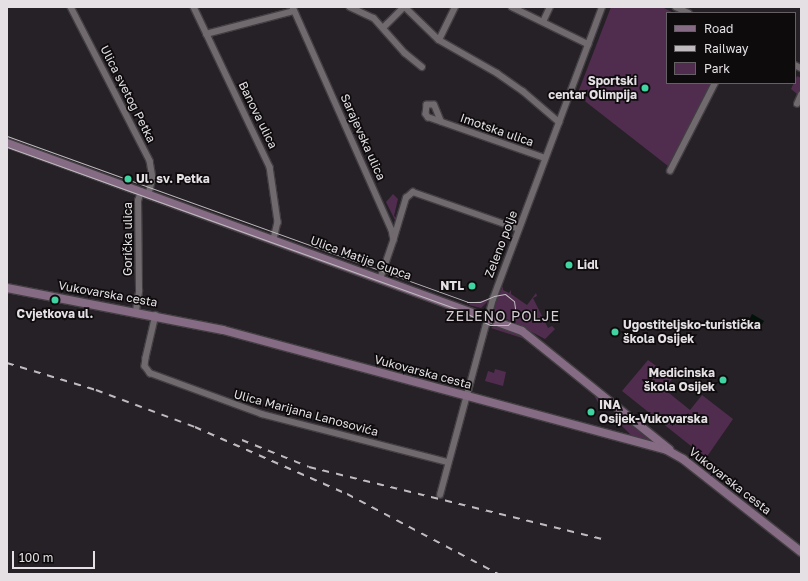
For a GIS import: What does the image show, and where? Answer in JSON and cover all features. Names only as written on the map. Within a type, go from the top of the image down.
[{"type":"main road","name":"Ulica Matije Gupca","points":[[7,144],[487,316],[530,336],[674,453]]},
{"type":"main road","name":"Vukovarska cesta","points":[[7,288],[156,315],[223,330],[674,453],[801,552]]},
{"type":"street","name":"Ulica svetog Petka","points":[[71,7],[150,161],[153,178],[145,193]]},
{"type":"street","name":"Banova ulica","points":[[194,7],[269,162],[278,222],[274,239]]},
{"type":"street","points":[[350,7],[374,18],[405,52],[422,67]]},
{"type":"street","points":[[383,28],[405,7],[439,40],[497,72],[523,91],[559,122]]},
{"type":"street","points":[[439,40],[455,7]]},
{"type":"street","points":[[512,7],[588,44]]},
{"type":"street","points":[[543,22],[550,7]]},
{"type":"street","name":"Zeleno polje","points":[[440,495],[465,395],[487,316],[602,7]]},
{"type":"street","points":[[676,7],[686,12]]},
{"type":"street","points":[[206,34],[293,9]]},
{"type":"street","name":"Sarajevska ulica","points":[[293,9],[390,223],[394,240]]},
{"type":"street","points":[[670,171],[714,84]]},
{"type":"street","points":[[797,104],[801,95]]},
{"type":"street","name":"Imotska ulica","points":[[441,122],[545,158]]},
{"type":"street","name":"Gorička ulica","points":[[136,312],[139,291],[138,201],[145,193]]},
{"type":"street","points":[[381,278],[406,198],[410,193],[519,229]]},
{"type":"street","name":"Ulica Marijana Lanosovića","points":[[156,315],[145,366],[150,373],[262,414],[448,462]]},
{"type":"green space","name":"Sportski centar Olimpija","points":[[611,7],[662,7],[672,12],[666,12],[666,84],[711,84],[668,166],[577,95]]},
{"type":"green space","points":[[797,76],[801,78],[801,89],[797,94],[791,89],[793,84],[796,84]]},
{"type":"green space","points":[[393,194],[398,199],[394,216],[397,218],[395,220],[386,202]]},
{"type":"green space","points":[[503,286],[503,290],[509,293],[511,290],[511,294],[527,305],[536,293],[537,296],[533,298],[548,328],[552,326],[555,329],[545,339],[495,313],[493,307]]},
{"type":"green space","points":[[490,299],[481,308],[469,305],[470,303]]},
{"type":"green space","points":[[496,323],[525,337],[525,339],[491,328]]},
{"type":"green space","points":[[648,360],[673,378],[664,389],[690,410],[702,395],[733,419],[706,458],[622,391]]},
{"type":"green space","points":[[495,369],[506,372],[503,386],[485,381],[488,371],[494,373]]},
{"type":"green space","points":[[595,393],[612,406],[610,408],[599,404],[595,397]]},
{"type":"green space","points":[[623,419],[629,421],[656,443],[632,436],[621,425]]},
{"type":"shaded area","points":[[752,314],[764,321],[761,326],[749,320]]},
{"type":"tram line","points":[[7,136],[467,302],[480,302],[494,296],[505,294],[514,301],[516,316],[508,325],[490,325],[457,309],[7,147]]},
{"type":"railway","points":[[7,363],[96,390],[195,427],[347,494],[498,574]]},
{"type":"railway","points":[[242,440],[309,467],[607,540]]},
{"type":"place","name":"Sportski centar Olimpija","points":[[645,88]]},
{"type":"place","name":"Ul. sv. Petka","points":[[128,179]]},
{"type":"place","name":"Lidl","points":[[569,265]]},
{"type":"place","name":"NTL","points":[[472,286]]},
{"type":"place","name":"Cvjetkova ul.","points":[[55,300]]},
{"type":"place","name":"Ugostiteljsko-turistička škola Osijek","points":[[615,332]]},
{"type":"place","name":"Medicinska škola Osijek","points":[[723,380]]},
{"type":"place","name":"INA Osijek-Vukovarska","points":[[591,412]]},
{"type":"district","name":"ZELENO POLJE","points":[[503,316]]}]
